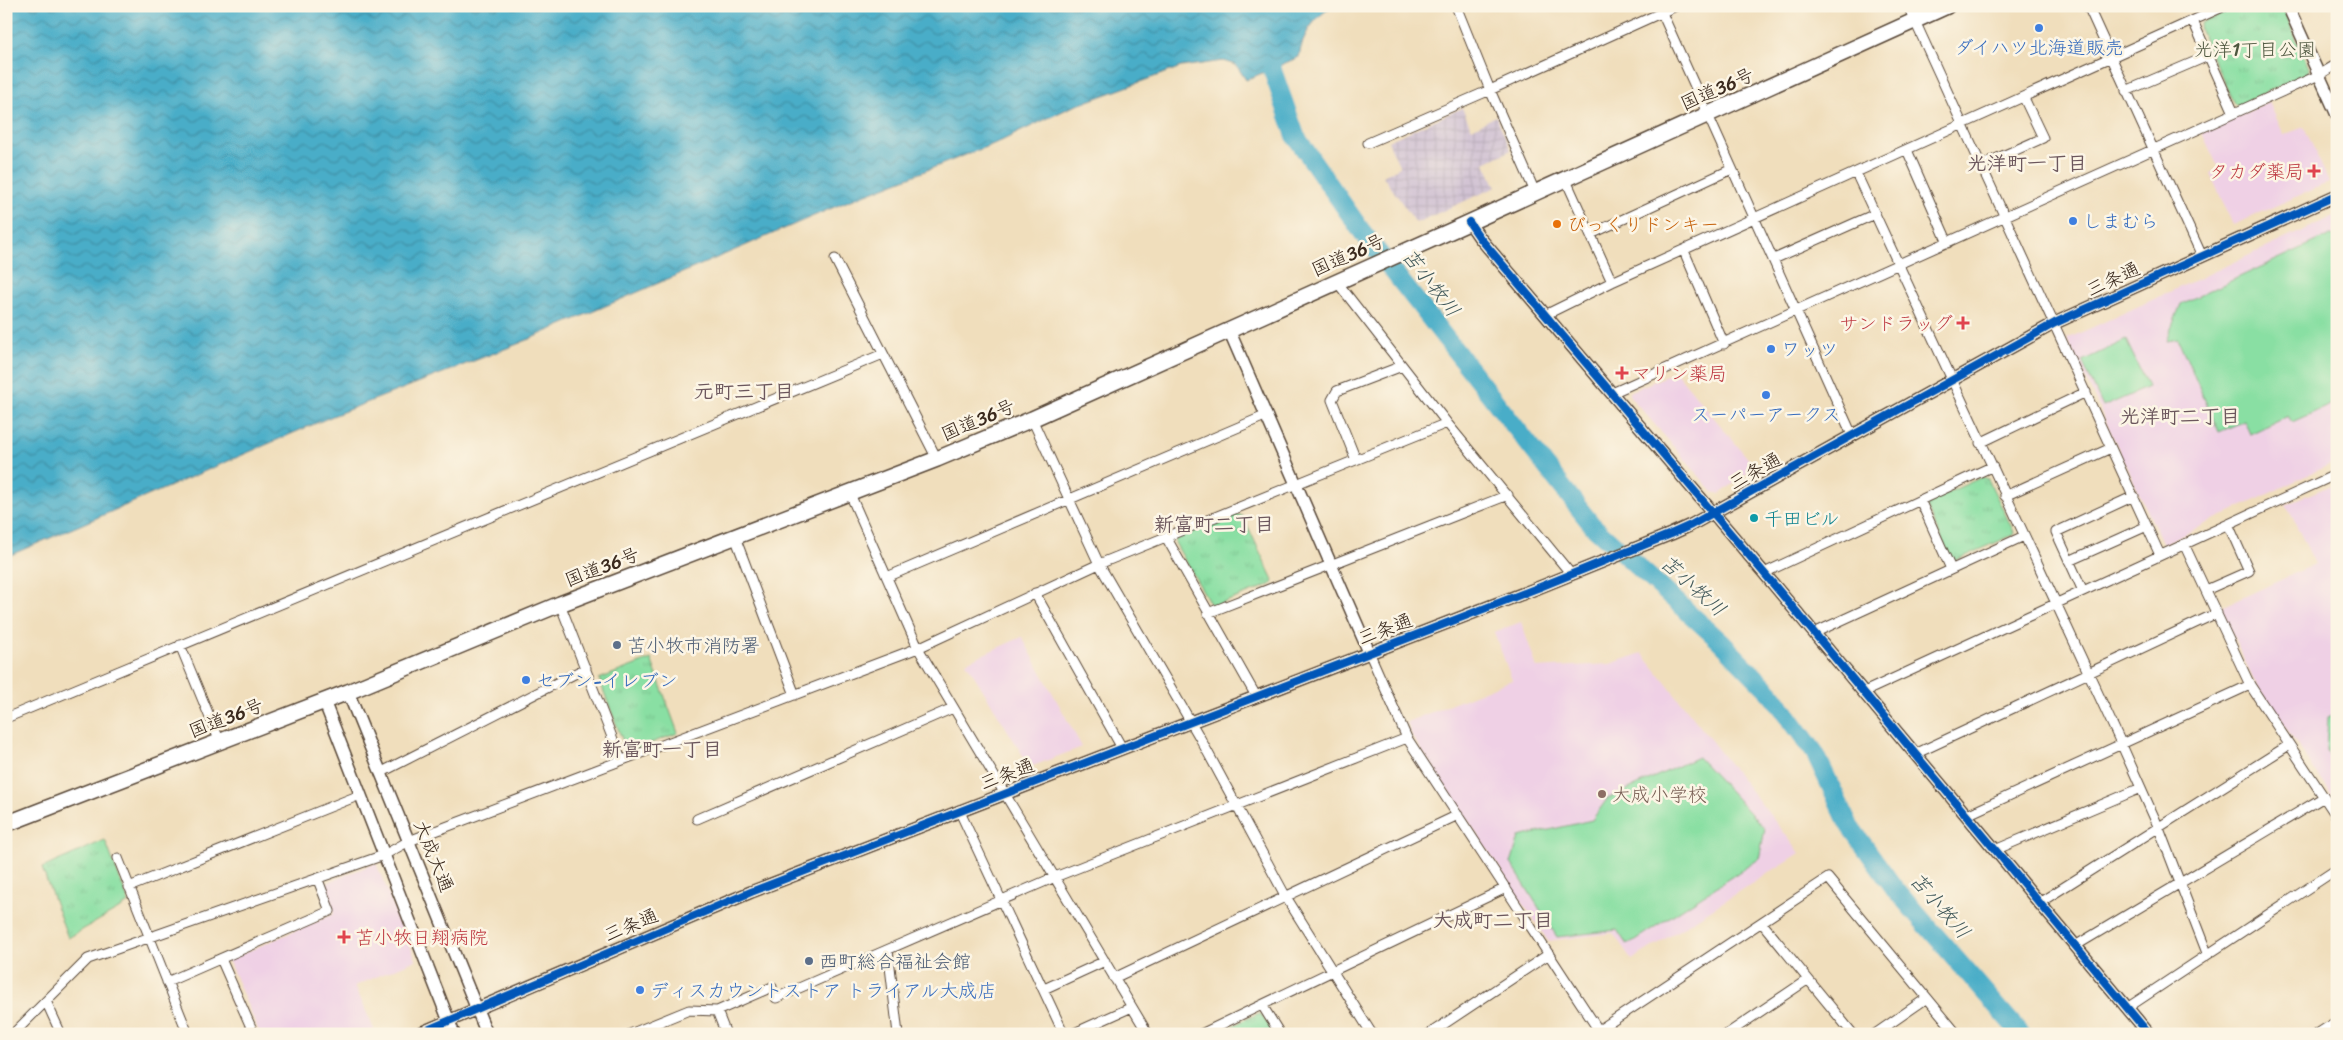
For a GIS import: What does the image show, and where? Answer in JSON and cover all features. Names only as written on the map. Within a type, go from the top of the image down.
[{"type":"highway","name":"国道36号","points":[[6,824],[348,692],[560,604],[850,494],[1032,419],[1947,6]]},
{"type":"street","points":[[1456,6],[1490,90],[1535,192]]},
{"type":"street","points":[[1368,142],[1490,90],[1676,6]]},
{"type":"street","points":[[1908,6],[2160,555]]},
{"type":"street","points":[[2088,6],[2202,256]]},
{"type":"street","points":[[1545,315],[1612,282],[2225,6]]},
{"type":"street","points":[[2288,6],[2337,115]]},
{"type":"street","points":[[1662,12],[1852,435]]},
{"type":"street","points":[[2193,21],[2234,113]]},
{"type":"street","points":[[2126,91],[2208,56]]},
{"type":"street","points":[[1612,393],[2319,75],[2337,64]]},
{"type":"street","points":[[1982,165],[2043,138],[2024,98]]},
{"type":"street","points":[[1906,150],[1948,243]]},
{"type":"street","points":[[1591,234],[1732,168]]},
{"type":"street","points":[[1856,173],[1991,467],[2121,743],[2158,826],[2207,954]]},
{"type":"street","points":[[1565,178],[1612,282]]},
{"type":"street","name":"三条通","points":[[418,1034],[733,899],[1671,534],[2055,323],[2337,195]]},
{"type":"street","points":[[1774,259],[1875,214]]},
{"type":"street","points":[[1470,222],[1545,315],[1864,692],[2149,1034]]},
{"type":"street","points":[[1684,251],[1724,344]]},
{"type":"street","points":[[835,259],[937,459]]},
{"type":"street","points":[[1343,279],[1402,366],[1570,574]]},
{"type":"street","points":[[1229,330],[1407,738],[1549,954],[1598,1033],[1828,878],[1956,1034]]},
{"type":"street","points":[[6,718],[883,354]]},
{"type":"street","points":[[1356,460],[1332,400],[1333,395],[1337,391],[1402,366]]},
{"type":"street","points":[[1980,443],[2086,392]]},
{"type":"street","points":[[887,577],[1267,415]]},
{"type":"street","points":[[1032,419],[1099,564],[1190,721],[1286,897],[1331,972],[1372,1034]]},
{"type":"street","points":[[13,1034],[88,959],[318,880],[384,855],[409,842],[621,760],[918,648],[1099,564],[1447,423]]},
{"type":"street","points":[[2005,496],[2112,448]]},
{"type":"street","points":[[1764,573],[1991,467]]},
{"type":"street","points":[[1864,692],[2337,474]]},
{"type":"street","points":[[850,494],[918,648],[1148,1034]]},
{"type":"street","points":[[1208,613],[1332,566],[1508,495]]},
{"type":"street","points":[[2083,591],[2056,532],[2134,496]]},
{"type":"street","points":[[1920,500],[1950,569]]},
{"type":"street","points":[[2206,590],[2249,571],[2228,524]]},
{"type":"street","points":[[2069,561],[2147,526]]},
{"type":"street","points":[[1814,633],[2024,536]]},
{"type":"street","points":[[735,537],[795,695]]},
{"type":"street","points":[[1166,537],[1256,696]]},
{"type":"street","points":[[2184,544],[2250,685],[2337,817]]},
{"type":"street","points":[[1035,593],[1122,748]]},
{"type":"street","points":[[560,604],[621,760]]},
{"type":"street","points":[[1915,754],[2217,613]]},
{"type":"street","points":[[180,645],[220,742]]},
{"type":"street","points":[[380,773],[586,668]]},
{"type":"street","points":[[1967,815],[2250,685]]},
{"type":"street","name":"大成大通","points":[[348,692],[487,1034]]},
{"type":"street","points":[[324,701],[454,1034]]},
{"type":"street","points":[[697,820],[953,708]]},
{"type":"street","points":[[776,998],[1055,878],[1407,738]]},
{"type":"street","points":[[2039,902],[2289,745]]},
{"type":"street","points":[[1995,850],[2141,788]]},
{"type":"street","points":[[129,886],[360,795]]},
{"type":"street","points":[[2075,946],[2324,797]]},
{"type":"street","points":[[959,810],[1064,1034]]},
{"type":"street","points":[[1114,978],[1458,815]]},
{"type":"street","points":[[118,858],[185,1033]]},
{"type":"street","points":[[2127,1008],[2337,868]]},
{"type":"street","points":[[167,982],[330,911],[318,880]]},
{"type":"street","points":[[1201,1034],[1506,888]]},
{"type":"street","points":[[1762,923],[1853,1034]]},
{"type":"street","points":[[888,950],[898,1034]]},
{"type":"street","points":[[1429,1034],[1549,954]]},
{"type":"street","points":[[222,958],[254,1034]]},
{"type":"street","points":[[1044,989],[1105,961]]},
{"type":"street","points":[[1727,1034],[1807,980]]},
{"type":"street","points":[[630,1034],[689,1010],[717,1011],[772,987]]},
{"type":"street","points":[[1875,1034],[1927,998]]},
{"type":"street","points":[[46,1001],[61,1034]]},
{"type":"street","points":[[1262,1005],[1280,1034]]},
{"type":"street","points":[[1072,1034],[1132,1007]]},
{"type":"street","points":[[717,1011],[726,1034]]},
{"type":"street","points":[[2317,1034],[2337,1021]]},
{"type":"shaded area","points":[[2269,102],[2284,135],[2304,127],[2329,182],[2233,225],[2210,173],[2219,169],[2202,133]]},
{"type":"shaded area","points":[[1462,108],[1472,129],[1496,116],[1511,150],[1485,163],[1496,187],[1416,223],[1383,176],[1400,167],[1388,141]]},
{"type":"shaded area","points":[[2337,215],[2337,461],[2163,544],[2067,339]]},
{"type":"shaded area","points":[[1676,372],[1755,467],[1720,494],[1713,492],[1629,395],[1629,392]]},
{"type":"shaded area","points":[[2337,483],[2337,803],[2253,679],[2220,608],[2315,564],[2286,504]]},
{"type":"shaded area","name":"大成小学校","points":[[1521,622],[1537,668],[1610,664],[1642,653],[1800,853],[1632,960],[1613,933],[1548,941],[1412,736],[1407,722],[1512,680],[1494,632]]},
{"type":"shaded area","points":[[1022,637],[1082,747],[1030,767],[966,662]]},
{"type":"shaded area","name":"苫小牧日翔病院","points":[[376,863],[416,960],[355,986],[376,1034],[260,1034],[228,960],[334,914],[323,884]]},
{"type":"green space","name":"光洋1丁目公園","points":[[2238,6],[2282,6],[2309,68],[2308,73],[2239,105],[2234,104],[2199,28],[2201,23]]},
{"type":"green space","points":[[2330,235],[2337,236],[2337,402],[2292,422],[2288,416],[2250,434],[2244,421],[2219,432],[2178,339],[2166,341],[2181,304]]},
{"type":"green space","points":[[2126,340],[2148,387],[2103,407],[2082,361]]},
{"type":"green space","points":[[1982,477],[1988,479],[2014,532],[2013,535],[1952,562],[1925,503]]},
{"type":"green space","points":[[1235,514],[1243,516],[1273,580],[1272,584],[1215,606],[1211,605],[1175,543],[1176,538]]},
{"type":"green space","points":[[651,659],[678,733],[627,752],[599,679]]},
{"type":"green space","points":[[2337,713],[2337,766],[2326,750],[2328,717]]},
{"type":"green space","points":[[1698,757],[1765,829],[1759,859],[1627,945],[1617,930],[1557,937],[1511,863],[1519,837],[1592,820],[1607,799]]},
{"type":"green space","points":[[105,840],[129,903],[68,938],[42,868]]},
{"type":"green space","points":[[1257,1014],[1261,1014],[1274,1034],[1215,1034]]},
{"type":"water","points":[[6,6],[1332,6],[1319,16],[1306,34],[1299,57],[1246,80],[1236,65],[1223,61],[1181,67],[1069,108],[1001,141],[846,202],[520,343],[335,415],[6,557]]},
{"type":"waterway","name":"苫小牧川","points":[[1272,69],[1296,137],[1360,229],[1592,525],[1721,642],[1772,694],[1815,753],[1849,825],[1895,889],[2021,1034]]},
{"type":"cycle path","points":[[418,1034],[751,892],[1540,587],[1671,534],[1691,525],[2055,323],[2337,195]]},
{"type":"cycle path","points":[[1469,222],[1480,238],[1764,573],[2149,1034]]},
{"type":"place","name":"ダイハツ北海道販売","points":[[2039,28]]},
{"type":"place","name":"タカダ薬局","points":[[2314,171]]},
{"type":"place","name":"しまむら","points":[[2073,221]]},
{"type":"place","name":"びっくりドンキー","points":[[1557,224]]},
{"type":"place","name":"サンドラッグ","points":[[1963,323]]},
{"type":"place","name":"ワッツ","points":[[1771,349]]},
{"type":"place","name":"マリン薬局","points":[[1622,373]]},
{"type":"place","name":"スーパーアークス","points":[[1766,395]]},
{"type":"place","name":"千田ビル","points":[[1754,518]]},
{"type":"place","name":"苫小牧市消防署","points":[[617,645]]},
{"type":"place","name":"セブン-イレブン","points":[[526,680]]},
{"type":"place","name":"大成小学校","points":[[1602,794]]},
{"type":"place","name":"苫小牧日翔病院","points":[[344,937]]},
{"type":"place","name":"西町総合福祉会館","points":[[809,961]]},
{"type":"place","name":"ディスカウントストア トライアル大成店","points":[[640,990]]},
{"type":"district","name":"光洋町一丁目","points":[[2027,163]]},
{"type":"district","name":"元町三丁目","points":[[744,391]]},
{"type":"district","name":"光洋町二丁目","points":[[2180,416]]},
{"type":"district","name":"新富町二丁目","points":[[1214,524]]},
{"type":"district","name":"新富町一丁目","points":[[662,749]]},
{"type":"district","name":"大成町二丁目","points":[[1493,920]]}]
